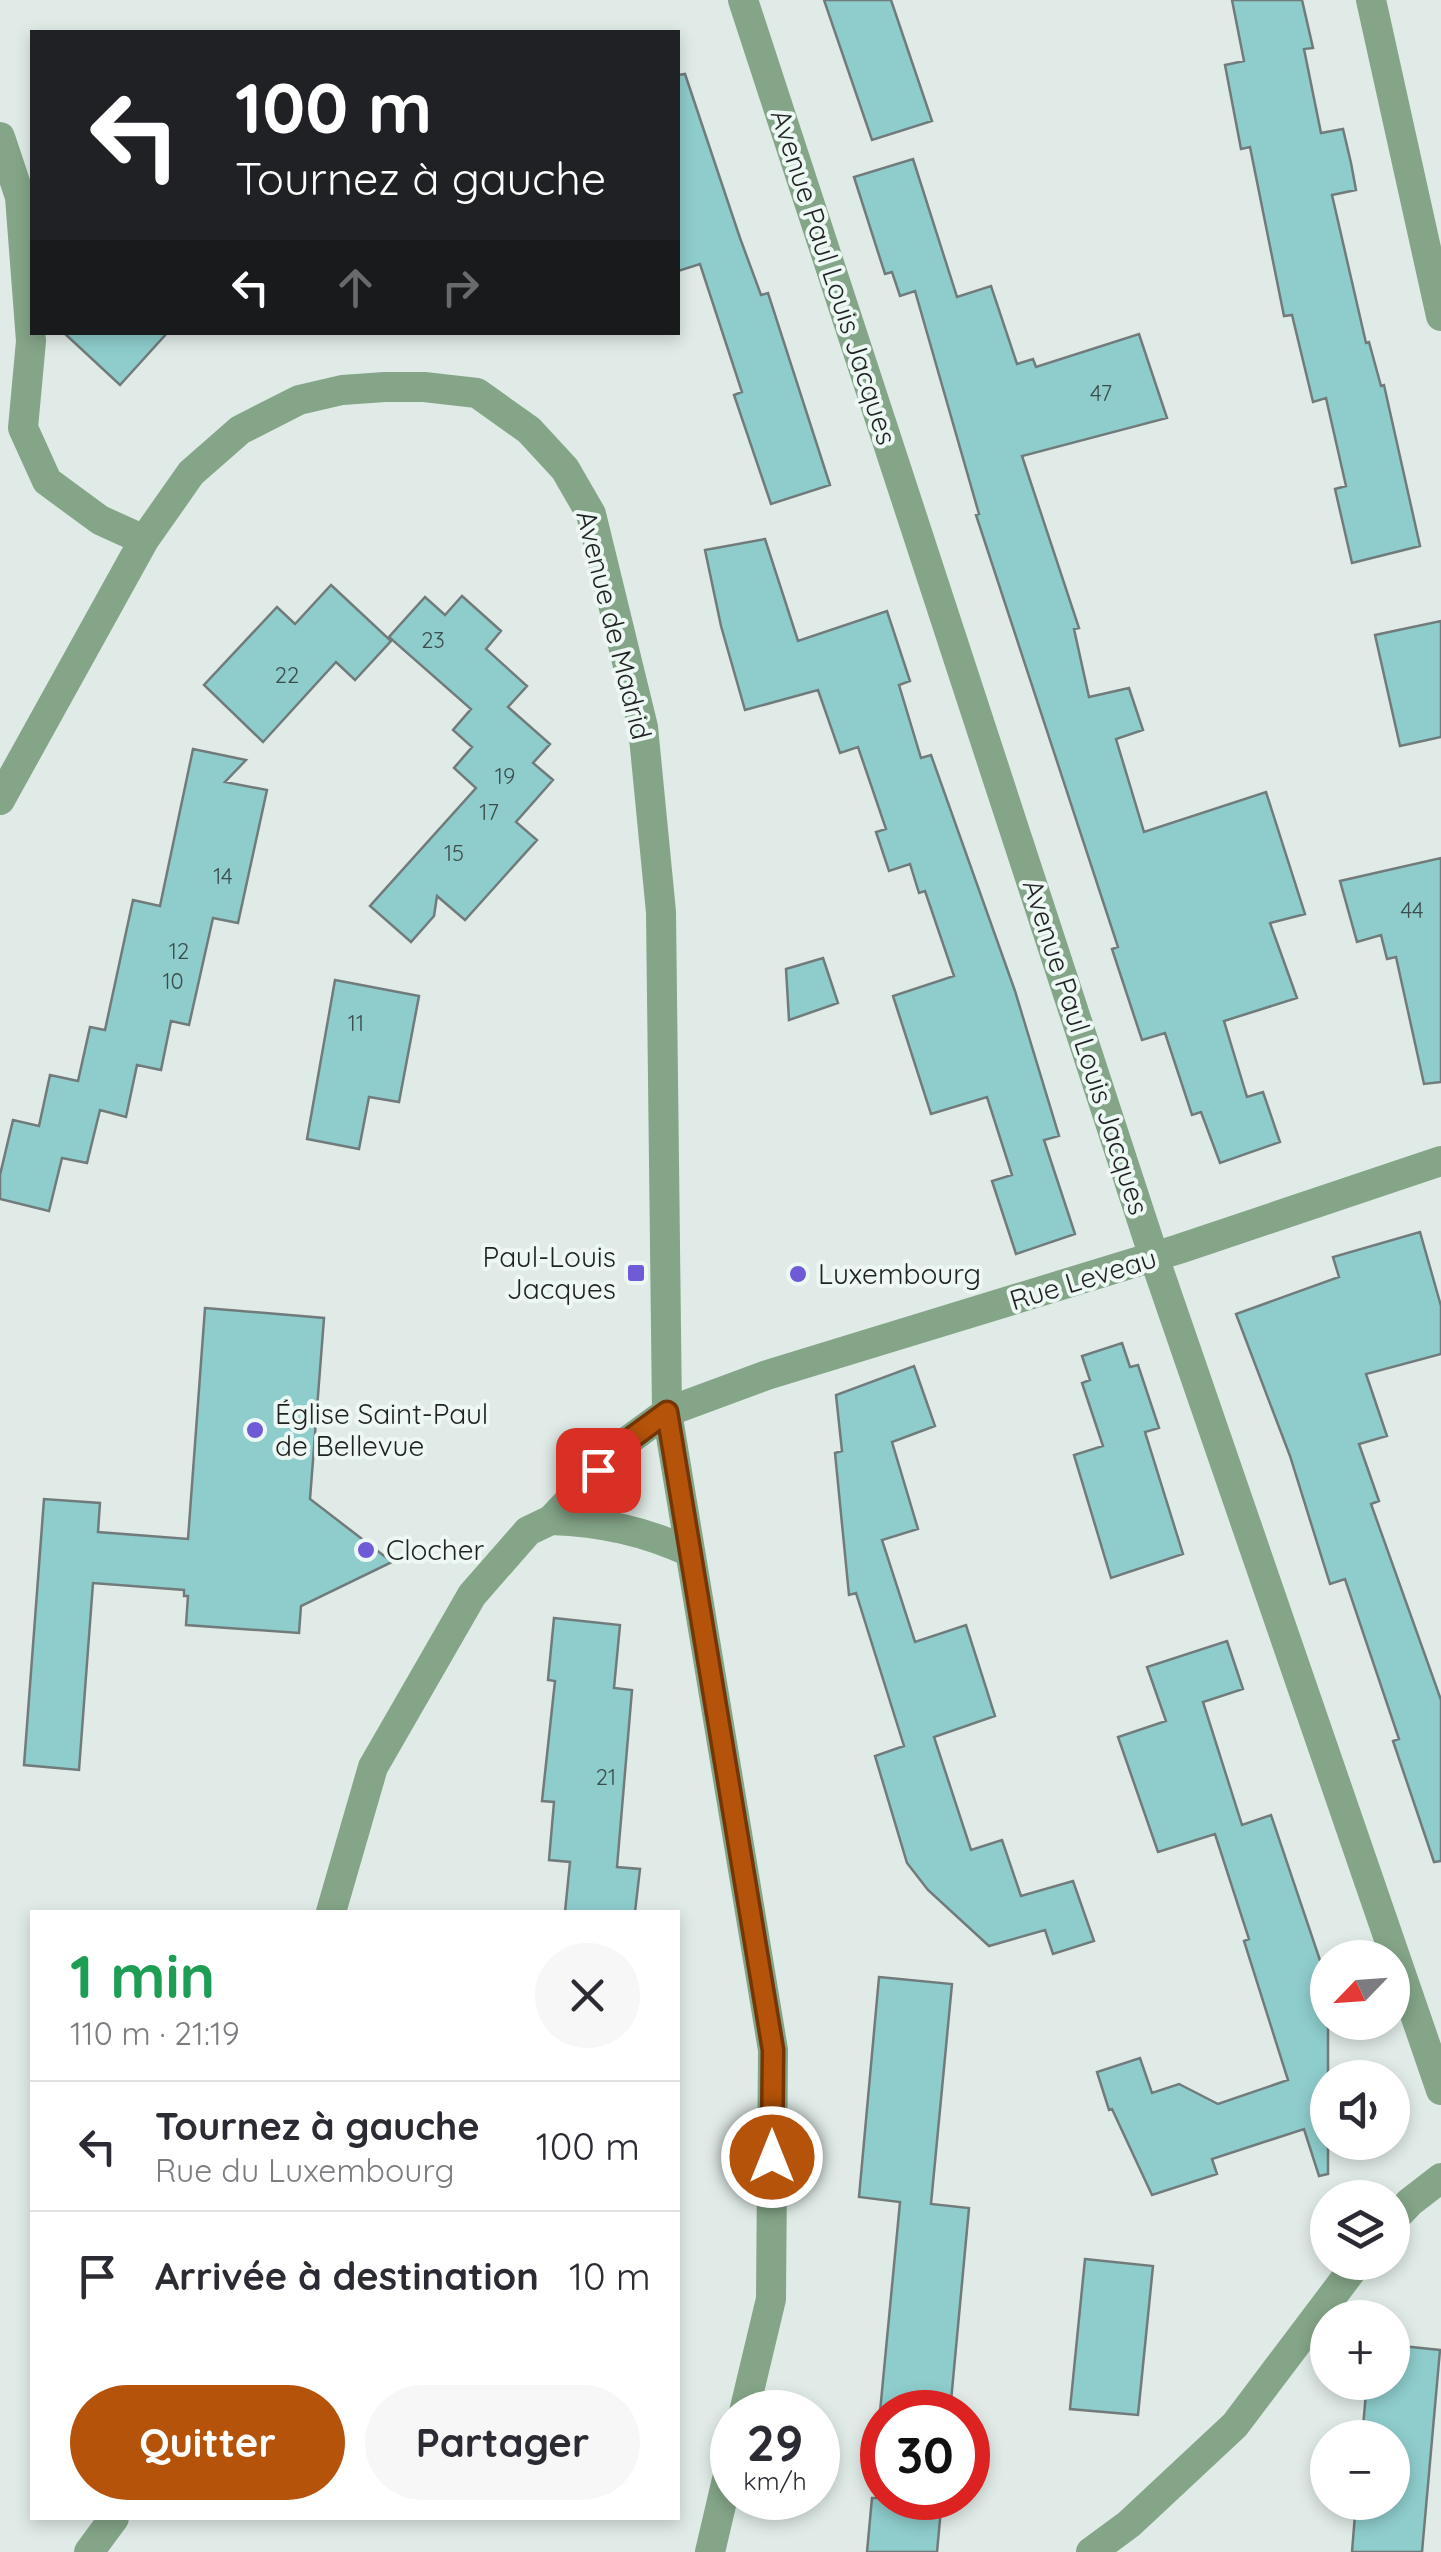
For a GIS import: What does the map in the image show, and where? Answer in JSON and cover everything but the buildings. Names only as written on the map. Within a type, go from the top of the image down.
[{"type":"street","name":"Avenue Paul Louis Jacques","points":[[742,0],[1154,1257],[1441,2090]]},
{"type":"street","points":[[1371,0],[1441,316]]},
{"type":"street","points":[[0,137],[21,188],[30,313]]},
{"type":"street","points":[[32,335],[23,428],[48,480],[100,520],[144,540]]},
{"type":"street","name":"Avenue de Madrid","points":[[0,800],[144,540],[192,473],[240,430],[298,400],[342,390],[424,387],[477,394],[530,430],[565,469],[591,514],[643,727],[661,912],[667,1412],[773,2050],[771,2299],[749,2390]]},
{"type":"street","name":"Rue Leveau","points":[[332,1910],[373,1766],[472,1595],[528,1531],[551,1520],[622,1445],[667,1412],[767,1376],[1154,1257],[1441,1162]]},
{"type":"street","points":[[551,1520],[594,1522],[651,1534],[690,1552]]},
{"type":"street","points":[[1410,2202],[1441,2178]]},
{"type":"street","points":[[1091,2552],[1129,2524],[1236,2425],[1345,2280]]},
{"type":"street","points":[[89,2552],[113,2520]]},
{"type":"street","points":[[710,2552],[717,2520]]},
{"type":"place","name":"Paul-Louis Jacques","points":[[636,1273]]},
{"type":"place","name":"Luxembourg","points":[[798,1274]]},
{"type":"place","name":"Église Saint-Paul de Bellevue","points":[[255,1430]]},
{"type":"place","name":"Clocher","points":[[366,1550]]},
{"type":"route","points":[[598,1470],[622,1445],[667,1412],[773,2050],[772,2157]]}]
